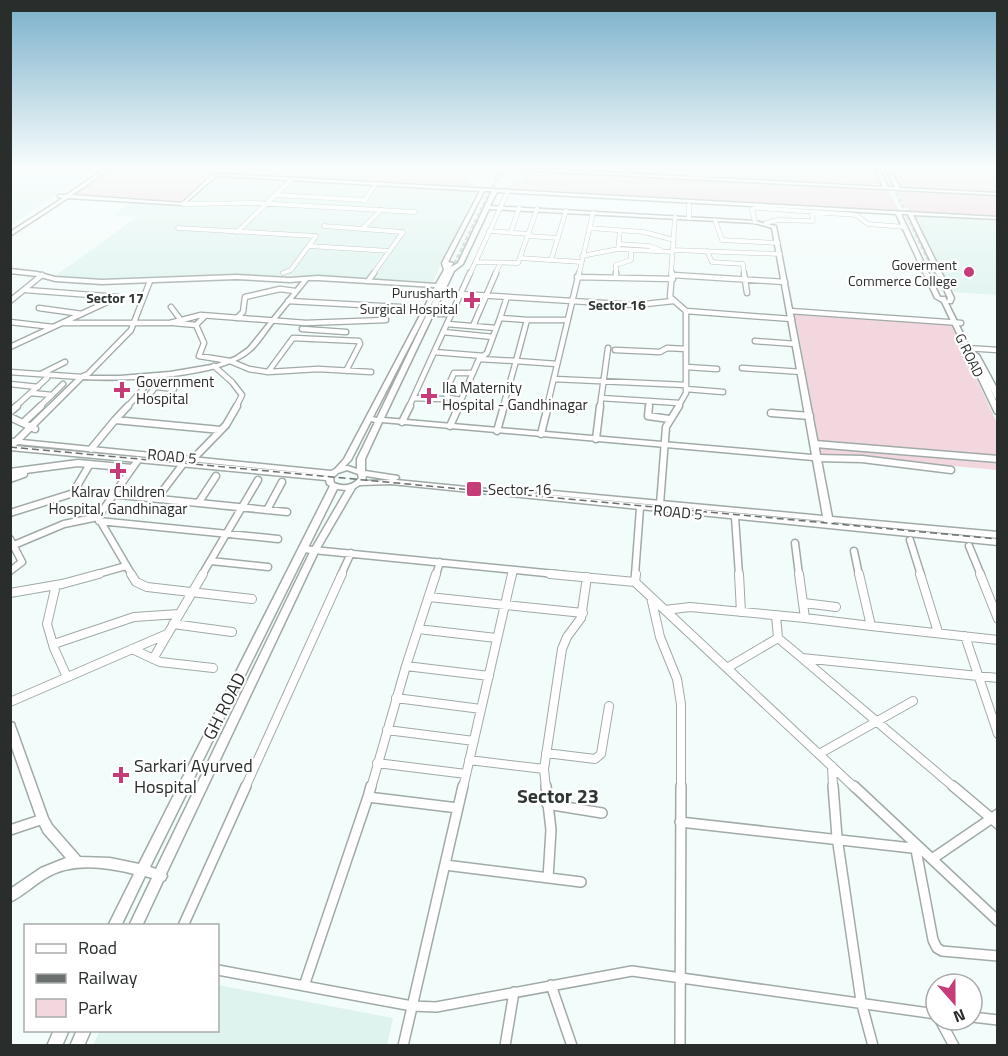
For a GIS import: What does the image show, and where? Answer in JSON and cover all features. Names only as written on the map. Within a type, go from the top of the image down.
[{"type":"street","points":[[10,229],[26,218]]},
{"type":"street","points":[[10,235],[36,218]]},
{"type":"street","points":[[237,232],[252,218]]},
{"type":"street","points":[[363,228],[373,218]]},
{"type":"street","points":[[468,218],[444,263],[451,266],[460,264],[482,218]]},
{"type":"street","points":[[402,422],[495,218]]},
{"type":"street","points":[[510,232],[515,218]]},
{"type":"street","points":[[476,262],[517,264],[534,218]]},
{"type":"street","points":[[551,260],[564,218]]},
{"type":"street","points":[[541,434],[591,218]]},
{"type":"street","points":[[675,218],[670,297],[686,311],[958,323]]},
{"type":"street","points":[[692,218],[766,223],[777,220],[813,221],[813,218]]},
{"type":"street","points":[[860,218],[868,224],[905,227]]},
{"type":"street","points":[[901,218],[938,298],[946,300],[951,298],[913,218]]},
{"type":"street","points":[[715,220],[720,237],[725,241],[778,243]]},
{"type":"street","points":[[766,223],[774,227],[778,243],[829,523]]},
{"type":"street","points":[[324,226],[403,232],[368,281]]},
{"type":"street","points":[[178,228],[316,236],[291,270],[282,273]]},
{"type":"street","points":[[589,228],[644,232],[674,240]]},
{"type":"street","points":[[489,231],[558,238]]},
{"type":"street","points":[[619,247],[620,231]]},
{"type":"street","points":[[723,252],[725,241]]},
{"type":"street","points":[[309,246],[390,251]]},
{"type":"street","points":[[582,256],[619,247],[649,246],[664,252]]},
{"type":"street","points":[[619,247],[664,252],[780,254]]},
{"type":"street","points":[[616,278],[616,265],[631,260],[631,250]]},
{"type":"street","points":[[707,251],[709,260],[712,262],[743,264],[747,293]]},
{"type":"street","points":[[520,258],[581,262]]},
{"type":"street","points":[[473,326],[500,264]]},
{"type":"street","name":"GH ROAD","points":[[115,924],[303,549],[333,477],[347,460],[451,266]]},
{"type":"street","points":[[10,272],[55,279],[102,282],[236,277],[441,286]]},
{"type":"street","points":[[10,301],[42,276]]},
{"type":"street","points":[[578,277],[640,280],[673,277],[785,282]]},
{"type":"street","points":[[30,426],[84,378],[126,336],[135,322],[150,280]]},
{"type":"street","points":[[290,301],[295,291],[306,280]]},
{"type":"street","points":[[10,374],[46,378],[153,378],[232,362],[253,352],[290,301],[307,283],[306,280]]},
{"type":"street","points":[[237,318],[243,312],[245,297],[280,289],[295,291]]},
{"type":"street","points":[[10,347],[118,297],[26,290]]},
{"type":"street","points":[[436,294],[636,305],[673,301]]},
{"type":"street","name":"GH ROAD","points":[[136,924],[315,550],[356,485],[363,478],[362,459],[431,314],[436,294]]},
{"type":"street","points":[[450,426],[473,373],[493,337],[507,297]]},
{"type":"street","name":"G ROAD","points":[[946,300],[998,413]]},
{"type":"street","points":[[290,301],[400,307]]},
{"type":"street","points":[[171,307],[180,319]]},
{"type":"street","points":[[39,308],[83,314]]},
{"type":"street","points":[[660,504],[663,445],[669,419],[686,387],[686,311]]},
{"type":"street","points":[[431,314],[452,314]]},
{"type":"street","points":[[170,323],[180,319],[205,316],[306,323],[386,320]]},
{"type":"street","points":[[62,323],[135,322],[196,325],[205,316]]},
{"type":"street","points":[[500,318],[567,320]]},
{"type":"street","points":[[341,340],[353,320]]},
{"type":"street","points":[[497,430],[527,320]]},
{"type":"street","points":[[10,322],[54,327]]},
{"type":"street","points":[[297,338],[306,323]]},
{"type":"street","points":[[447,324],[496,328]]},
{"type":"street","points":[[196,325],[204,343],[199,356],[268,372],[318,369],[371,372]]},
{"type":"street","points":[[302,329],[346,332]]},
{"type":"street","points":[[443,332],[493,337]]},
{"type":"street","points":[[268,372],[290,339],[297,338],[360,343],[346,370]]},
{"type":"street","points":[[755,341],[796,344]]},
{"type":"street","points":[[596,439],[608,348]]},
{"type":"street","points":[[615,350],[660,352],[667,348],[686,349]]},
{"type":"street","points":[[969,348],[998,350]]},
{"type":"street","name":"G ROAD","points":[[969,348],[998,398]]},
{"type":"street","points":[[434,352],[557,364]]},
{"type":"street","points":[[41,374],[65,362]]},
{"type":"street","points":[[10,374],[84,378],[174,374],[215,367]]},
{"type":"street","points":[[194,458],[221,430],[242,395],[232,382],[215,367]]},
{"type":"street","points":[[687,368],[717,369]]},
{"type":"street","points":[[742,368],[802,372]]},
{"type":"street","points":[[461,400],[449,398],[445,393],[454,373],[473,373]]},
{"type":"street","points":[[149,395],[163,377]]},
{"type":"street","points":[[30,426],[11,416],[46,378]]},
{"type":"street","points":[[90,449],[153,378]]},
{"type":"street","points":[[554,379],[604,380],[723,392]]},
{"type":"street","points":[[10,384],[38,387]]},
{"type":"street","points":[[14,444],[63,384]]},
{"type":"street","points":[[157,387],[174,389]]},
{"type":"street","points":[[31,393],[52,395]]},
{"type":"street","points":[[413,398],[442,399]]},
{"type":"street","points":[[602,398],[679,403]]},
{"type":"street","points":[[649,401],[648,416],[669,419]]},
{"type":"street","points":[[771,412],[810,416]]},
{"type":"street","points":[[369,419],[817,458],[873,460],[951,470]]},
{"type":"street","points":[[115,420],[221,430]]},
{"type":"street","name":"ROAD 5","points":[[14,444],[194,458],[333,477]]},
{"type":"street","name":"ROAD 5","points":[[14,444],[138,460],[333,477],[353,468],[362,472],[998,542]]},
{"type":"street","points":[[815,444],[998,459]]},
{"type":"street","points":[[98,519],[138,460]]},
{"type":"street","points":[[10,472],[78,463],[132,468]]},
{"type":"street","points":[[74,491],[90,464]]},
{"type":"street","points":[[158,497],[183,464]]},
{"type":"street","points":[[10,478],[39,469]]},
{"type":"street","points":[[199,502],[216,476]]},
{"type":"street","points":[[333,477],[356,485]]},
{"type":"street","points":[[153,659],[258,480]]},
{"type":"street","points":[[267,510],[282,482]]},
{"type":"street","name":"ROAD 5","points":[[356,485],[391,482],[735,517],[998,535]]},
{"type":"street","points":[[10,513],[74,491],[158,497],[287,512]]},
{"type":"street","points":[[635,582],[640,508]]},
{"type":"street","points":[[735,517],[741,612]]},
{"type":"street","points":[[98,519],[140,585],[252,599]]},
{"type":"street","points":[[10,571],[22,562],[12,542],[64,525],[98,519],[278,539]]},
{"type":"street","points":[[910,540],[938,632]]},
{"type":"street","points":[[795,543],[805,618]]},
{"type":"street","points":[[969,546],[998,619]]},
{"type":"street","points":[[303,549],[635,582],[832,766],[918,850],[932,860],[998,921]]},
{"type":"street","points":[[854,551],[870,626]]},
{"type":"street","points":[[184,924],[351,554]]},
{"type":"street","points":[[211,561],[268,567]]},
{"type":"street","points":[[304,986],[368,797],[406,666],[440,562]]},
{"type":"street","points":[[10,593],[56,585],[126,566]]},
{"type":"street","points":[[404,1046],[513,570]]},
{"type":"street","points":[[548,878],[551,830],[544,769],[546,753],[563,644],[583,613],[587,577]]},
{"type":"street","points":[[56,585],[56,597],[47,628],[67,677]]},
{"type":"street","points":[[650,596],[660,637],[680,688],[680,1046]]},
{"type":"street","points":[[429,597],[583,613]]},
{"type":"street","points":[[804,603],[836,607]]},
{"type":"street","points":[[665,610],[690,607],[998,640]]},
{"type":"street","points":[[54,644],[126,620],[179,614]]},
{"type":"street","points":[[776,615],[778,638],[995,819],[932,860]]},
{"type":"street","points":[[173,624],[232,632]]},
{"type":"street","points":[[418,629],[496,638]]},
{"type":"street","points":[[10,702],[167,634]]},
{"type":"street","points":[[965,636],[998,734]]},
{"type":"street","points":[[728,668],[778,638]]},
{"type":"street","points":[[132,649],[160,662],[213,668]]},
{"type":"street","points":[[802,658],[998,678]]},
{"type":"street","points":[[406,666],[489,676]]},
{"type":"street","points":[[396,699],[481,709]]},
{"type":"street","points":[[819,754],[913,700]]},
{"type":"street","points":[[546,753],[595,759],[599,757],[609,706]]},
{"type":"street","points":[[387,730],[474,741]]},
{"type":"street","points":[[12,734],[48,829],[76,861]]},
{"type":"street","points":[[469,760],[544,769]]},
{"type":"street","points":[[378,763],[466,774]]},
{"type":"street","points":[[832,766],[832,799],[837,837],[863,1004],[873,1046]]},
{"type":"street","points":[[368,797],[458,808]]},
{"type":"street","points":[[547,804],[602,813]]},
{"type":"street","points":[[10,830],[43,819]]},
{"type":"street","points":[[680,822],[837,837],[918,850]]},
{"type":"street","points":[[918,850],[933,940],[937,948],[942,951],[998,956]]},
{"type":"street","points":[[10,896],[57,866],[76,861],[141,869],[160,876]]},
{"type":"street","points":[[445,865],[581,882]]},
{"type":"street","points":[[219,970],[412,1006],[436,1007],[632,971],[924,1012]]},
{"type":"street","points":[[551,985],[572,1046]]},
{"type":"street","points":[[506,1046],[514,992]]},
{"type":"street","points":[[54,1046],[61,1032]]},
{"type":"street","points":[[77,1046],[83,1032]]},
{"type":"street","points":[[946,1032],[954,1046]]},
{"type":"shaded area","points":[[11,218],[21,218],[11,225]]},
{"type":"shaded area","points":[[135,218],[463,218],[432,283],[299,276],[238,275],[112,279],[55,276]]},
{"type":"shaded area","name":"Goverment Commerce College","points":[[915,218],[997,220],[997,295],[952,292]]},
{"type":"shaded area","points":[[219,985],[393,1018],[387,1045],[93,1045],[100,1032],[219,1032]]},
{"type":"green space","points":[[795,315],[951,324],[997,423],[997,470],[821,454]]},
{"type":"tunnel","points":[[455,264],[478,218]]},
{"type":"tunnel","points":[[909,218],[936,274]]},
{"type":"tunnel","points":[[936,273],[944,290]]},
{"type":"railway","points":[[10,447],[998,539]]},
{"type":"place","name":"Goverment Commerce College","points":[[969,272]]},
{"type":"place","name":"Purusharth Surgical Hospital","points":[[472,300]]},
{"type":"place","name":"Government Hospital","points":[[122,390]]},
{"type":"place","name":"Ila Maternity Hospital - Gandhinagar","points":[[429,396]]},
{"type":"place","name":"Kalrav Children Hospital, Gandhinagar","points":[[118,471]]},
{"type":"place","name":"Sector-16","points":[[474,489]]},
{"type":"place","name":"Sarkari Ayurved Hospital","points":[[121,775]]},
{"type":"district","name":"Sector 17","points":[[115,297]]},
{"type":"district","name":"Sector 16","points":[[617,304]]},
{"type":"district","name":"Sector 23","points":[[558,795]]}]
